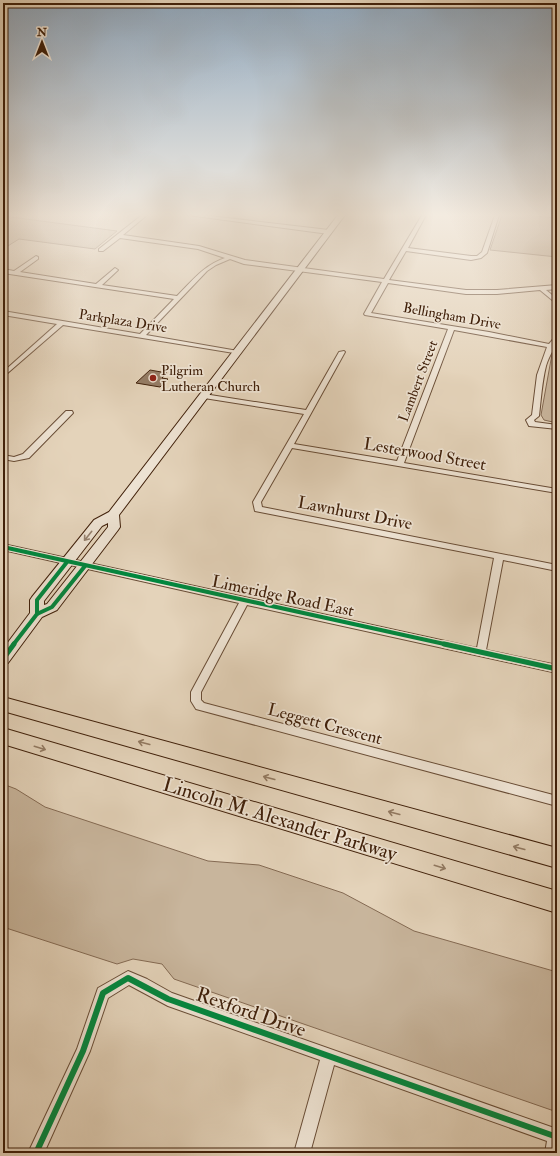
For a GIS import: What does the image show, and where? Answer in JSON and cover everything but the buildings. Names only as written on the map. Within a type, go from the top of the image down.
[{"type":"highway","name":"Lincoln M. Alexander Parkway","points":[[3,704],[557,858]]},
{"type":"highway","name":"Lincoln M. Alexander Parkway","points":[[3,736],[557,902]]},
{"type":"main road","points":[[37,614],[37,600],[98,523],[113,515],[238,353],[300,269]]},
{"type":"main road","points":[[3,659],[37,614],[52,607],[85,566],[114,527],[113,515]]},
{"type":"street","points":[[15,273],[21,269]]},
{"type":"street","points":[[142,336],[207,269]]},
{"type":"street","points":[[300,269],[466,292],[497,292],[557,287]]},
{"type":"street","name":"Bellingham Drive","points":[[393,269],[367,314],[550,346]]},
{"type":"street","points":[[97,286],[115,270]]},
{"type":"street","points":[[3,271],[178,298]]},
{"type":"street","points":[[541,288],[557,302]]},
{"type":"street","name":"Parkplaza Drive","points":[[3,313],[238,353]]},
{"type":"street","points":[[3,375],[62,323]]},
{"type":"street","name":"Lambert Street","points":[[398,464],[400,464],[452,328]]},
{"type":"street","points":[[557,338],[550,346],[545,357],[534,416],[530,420],[532,424],[557,427]]},
{"type":"street","name":"Lawnhurst Drive","points":[[342,352],[257,502],[258,509],[557,568]]},
{"type":"street","points":[[204,396],[307,412]]},
{"type":"street","points":[[3,457],[14,459],[26,456],[69,413]]},
{"type":"street","name":"Lesterwood Street","points":[[289,445],[557,491]]},
{"type":"street","name":"Limeridge Road East","points":[[3,547],[244,602],[557,669]]},
{"type":"street","points":[[480,652],[499,556]]},
{"type":"street","name":"Leggett Crescent","points":[[244,602],[196,692],[196,701],[200,706],[557,801]]},
{"type":"street","name":"Rexford Drive","points":[[36,1153],[83,1052],[103,993],[128,978],[168,999],[556,1136]]},
{"type":"street","points":[[302,1153],[329,1055]]},
{"type":"street","points":[[553,1153],[556,1136]]},
{"type":"shaded area","points":[[557,347],[557,423],[544,420],[541,415],[552,354]]},
{"type":"shaded area","points":[[3,784],[16,789],[45,807],[208,861],[259,865],[343,893],[414,931],[557,972],[557,1112],[174,979],[162,964],[133,959],[117,964],[3,927]]},
{"type":"cycle path","points":[[3,547],[557,669]]},
{"type":"cycle path","points":[[37,614],[37,600],[67,562]]},
{"type":"cycle path","points":[[3,659],[37,614],[52,607],[85,566]]},
{"type":"cycle path","points":[[36,1153],[83,1051],[103,993],[128,978],[168,999],[557,1137]]},
{"type":"place","name":"Pilgrim Lutheran Church","points":[[153,378]]}]
